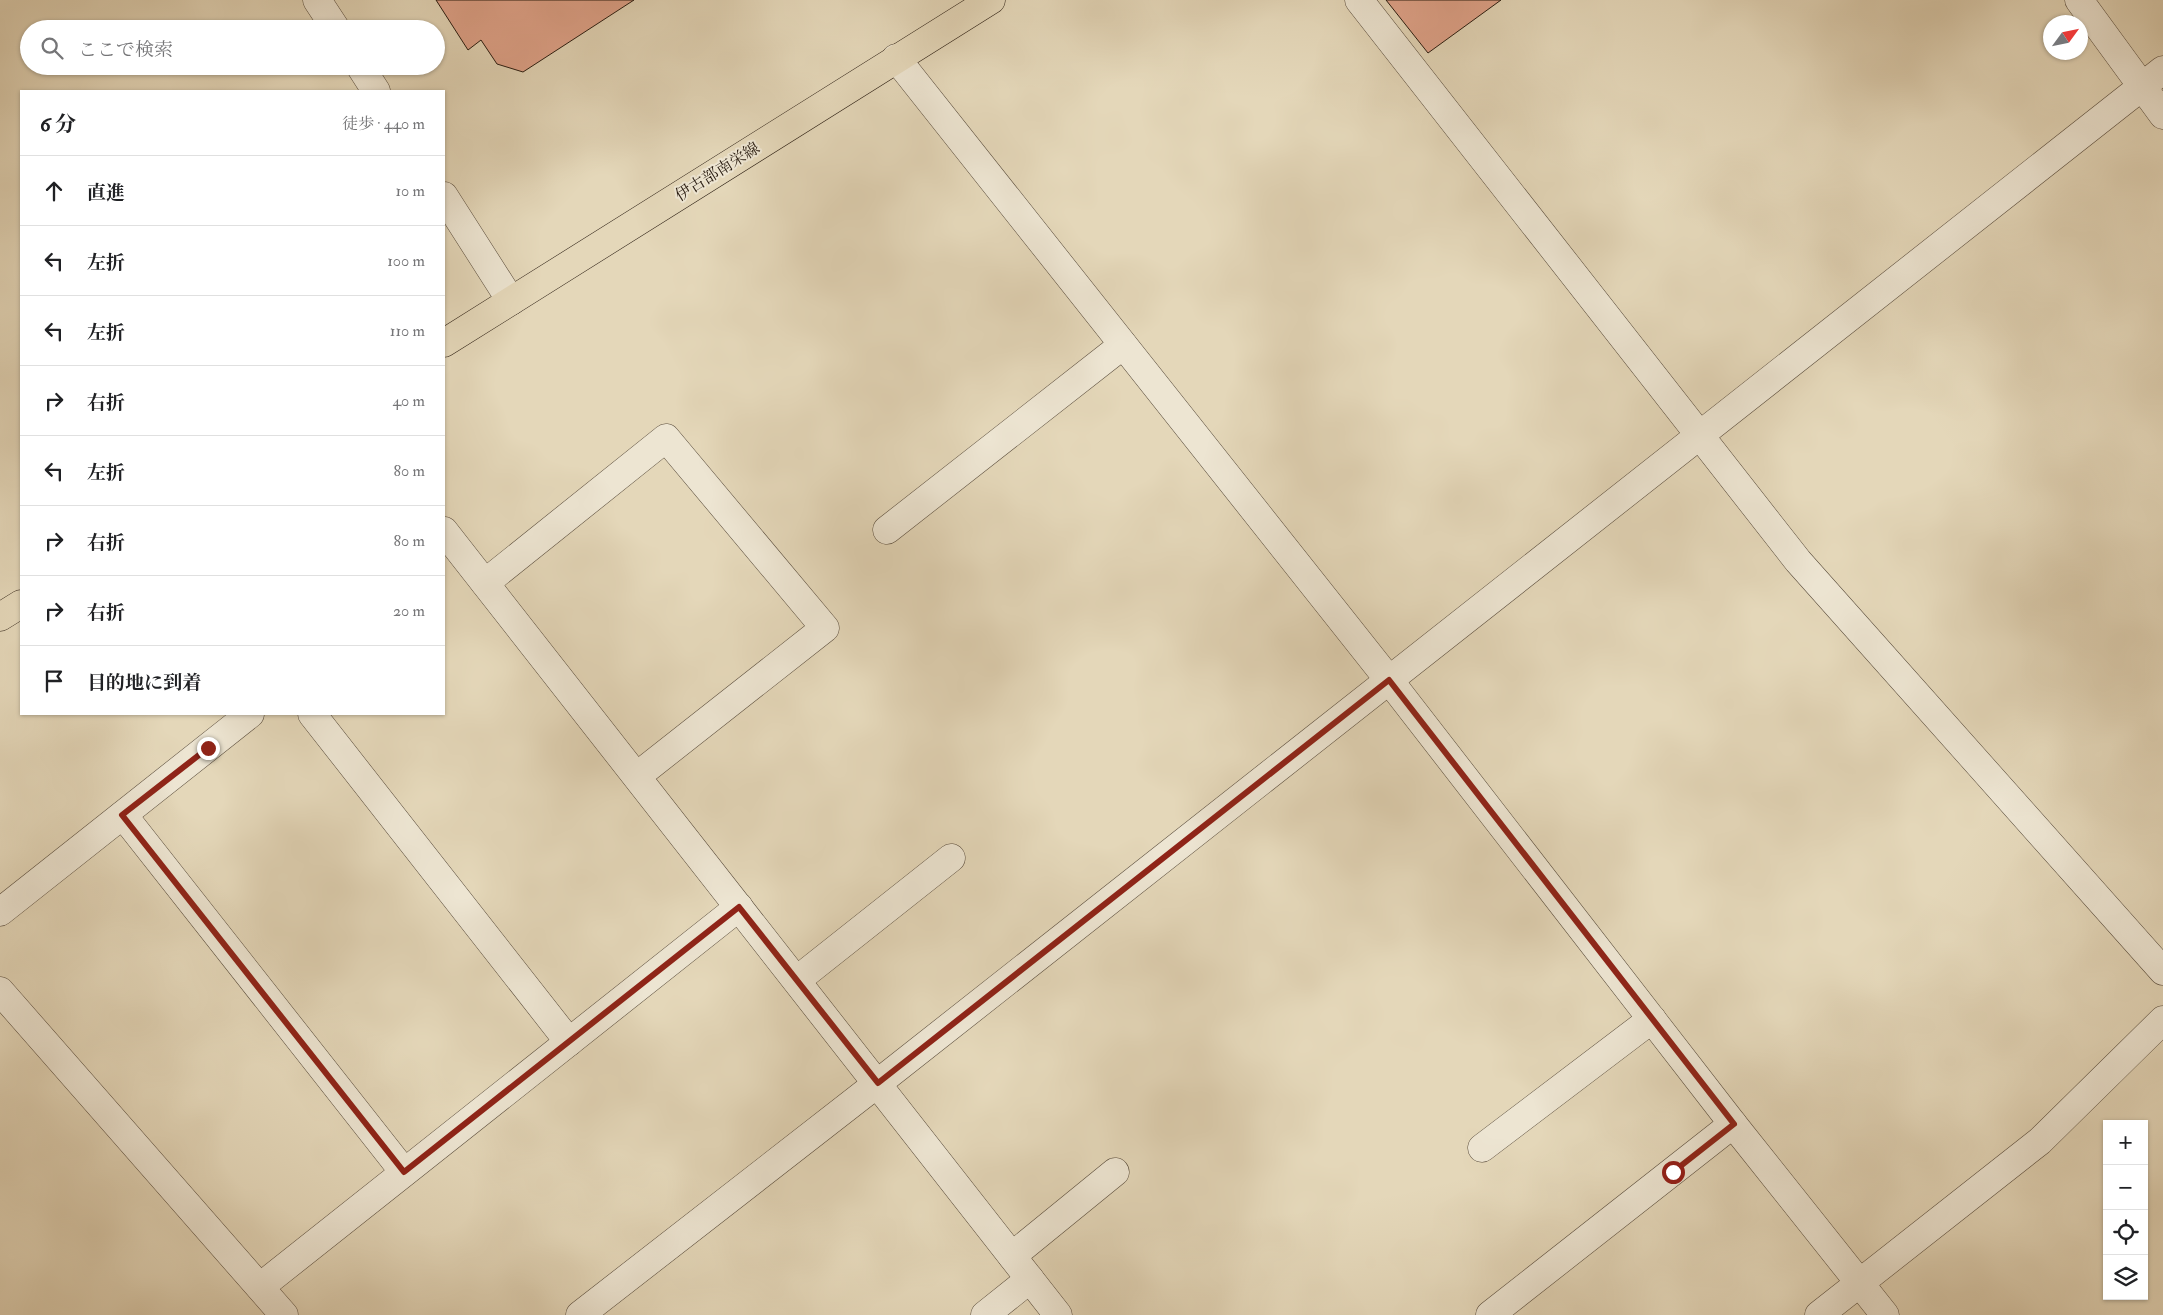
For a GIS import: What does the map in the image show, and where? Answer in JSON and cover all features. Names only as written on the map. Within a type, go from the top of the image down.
[{"type":"main road","name":"伊古部南栄線","points":[[445,342],[991,0]]},
{"type":"main road","points":[[0,617],[20,605]]},
{"type":"street","points":[[317,0],[330,20]]},
{"type":"street","points":[[1359,0],[1698,436],[1798,561],[2163,971]]},
{"type":"street","points":[[2079,0],[2153,78],[2163,115]]},
{"type":"street","points":[[896,58],[1389,680],[1885,1315]]},
{"type":"street","points":[[366,75],[375,90]]},
{"type":"street","points":[[580,1315],[878,1083],[2153,78]]},
{"type":"street","points":[[445,198],[512,301]]},
{"type":"street","points":[[887,530],[1123,345]]},
{"type":"street","points":[[485,583],[666,438],[824,628],[637,776]]},
{"type":"street","points":[[449,547],[485,583],[1058,1315]]},
{"type":"street","points":[[0,912],[249,715]]},
{"type":"street","points":[[313,715],[569,1042]]},
{"type":"street","points":[[122,815],[404,1172]]},
{"type":"street","points":[[797,980],[951,858]]},
{"type":"street","points":[[260,1287],[739,907]]},
{"type":"street","points":[[0,991],[284,1315]]},
{"type":"street","points":[[1482,1148],[1652,1019]]},
{"type":"street","points":[[1819,1315],[2040,1141],[2163,1020]]},
{"type":"street","points":[[1490,1315],[1734,1124]]},
{"type":"street","points":[[1012,1256],[1115,1172]]},
{"type":"street","points":[[985,1315],[1030,1279]]},
{"type":"building","points":[[436,0],[634,0],[523,72],[497,64],[481,40],[468,50]]},
{"type":"building","points":[[1386,0],[1501,0],[1428,53]]},
{"type":"route","points":[[208,748],[122,815],[404,1172],[739,907],[878,1083],[1389,680],[1734,1124],[1673,1172]]}]
